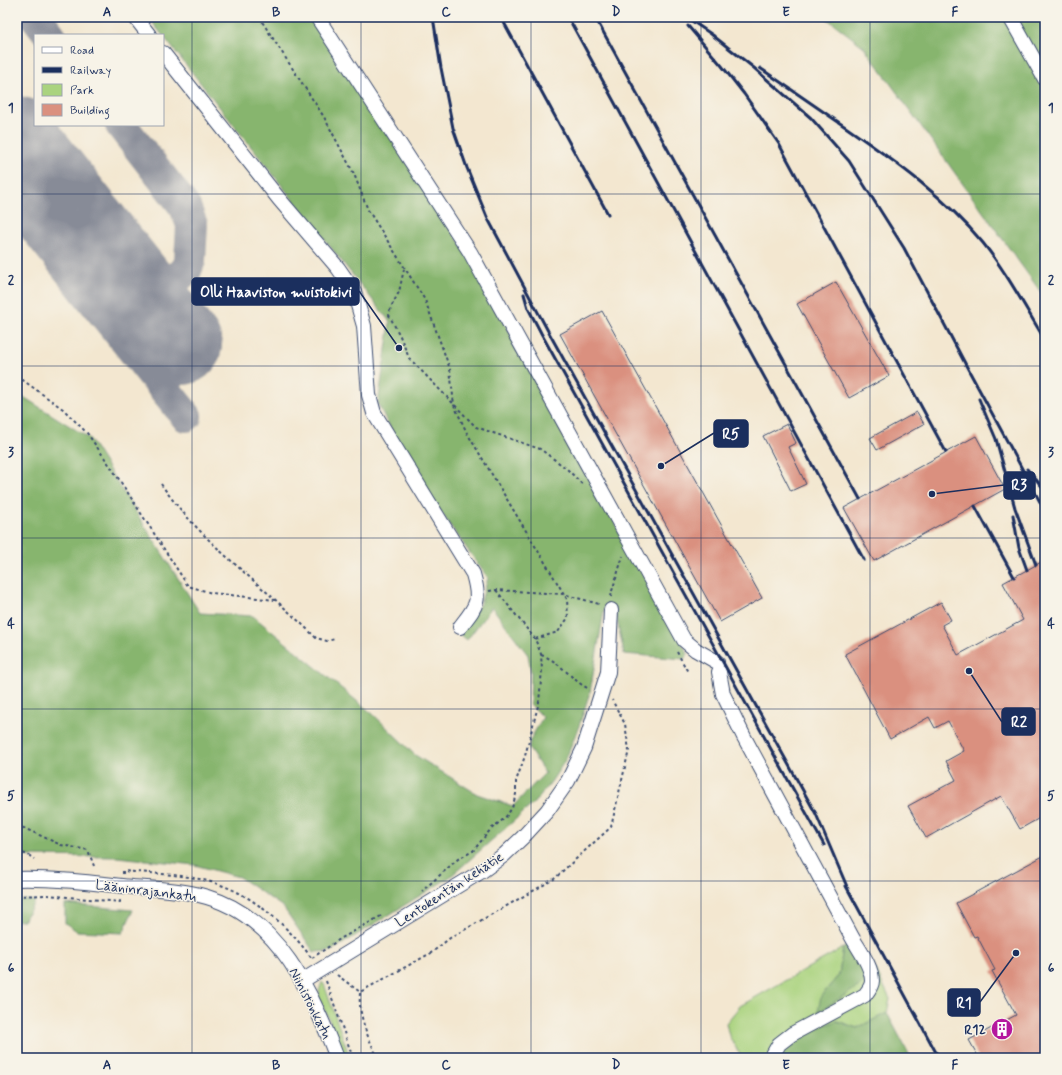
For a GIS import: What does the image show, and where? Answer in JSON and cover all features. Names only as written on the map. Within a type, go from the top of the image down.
[{"type":"street","points":[[135,17],[148,34]]},
{"type":"street","points":[[317,17],[470,252],[684,640],[718,667],[723,694],[744,737],[869,968],[872,982],[865,995],[792,1034],[779,1044],[771,1058]]},
{"type":"street","points":[[1010,17],[1045,79]]},
{"type":"street","points":[[164,54],[279,199],[338,268],[354,291],[364,326],[369,395],[374,413],[472,574],[478,592],[474,609],[460,627]]},
{"type":"street","name":"Lentokentän kehätie","points":[[302,982],[482,871],[504,855],[523,837],[547,810],[568,781],[584,748],[608,672],[611,610]]},
{"type":"street","name":"Lääninrajankatu","points":[[17,879],[121,886],[188,893],[207,897],[228,904],[246,915],[266,930],[282,950]]},
{"type":"street","name":"Niinistönkatu","points":[[282,950],[302,982],[316,1009],[337,1058]]},
{"type":"path","points":[[260,17],[324,117],[354,174],[368,210],[425,300],[450,369],[454,405],[467,433],[567,599],[568,618],[558,632],[535,639]]},
{"type":"path","points":[[402,265],[404,268],[399,292],[391,307],[389,315],[409,358],[476,427],[540,449],[566,468],[587,490],[580,476]]},
{"type":"path","points":[[17,376],[63,409],[87,433],[113,470],[188,586],[212,593],[275,600]]},
{"type":"path","points":[[161,484],[174,503],[207,539],[316,638],[327,641],[335,639]]},
{"type":"path","points":[[478,592],[496,590],[563,594],[601,605],[611,610],[612,591],[623,555],[627,562]]},
{"type":"path","points":[[422,892],[458,858],[472,851],[491,830],[505,818],[512,808],[516,794],[516,781],[525,756],[539,702],[542,670],[541,654],[535,639],[496,590]]},
{"type":"path","points":[[676,651],[688,672]]},
{"type":"path","points":[[360,992],[430,953],[450,938],[554,879],[611,827],[629,750],[625,724],[602,690],[582,686],[557,663],[541,654]]},
{"type":"path","points":[[17,825],[61,845],[88,850],[94,866]]},
{"type":"path","points":[[17,853],[27,854],[34,859]]},
{"type":"path","points":[[17,896],[47,895],[120,902],[123,871],[194,878],[226,886],[255,903],[282,924],[323,969],[360,992]]},
{"type":"path","points":[[312,958],[340,939],[387,912]]},
{"type":"path","points":[[323,969],[353,1058]]},
{"type":"path","points":[[360,992],[359,1005],[363,1020],[369,1041],[378,1058]]},
{"type":"green space","points":[[148,17],[311,17],[464,249],[688,654],[684,659],[624,654],[615,609],[605,605],[590,692],[566,759],[551,782],[533,804],[450,877],[331,951],[314,952],[283,907],[239,877],[195,865],[117,857],[17,856],[17,393],[89,438],[200,613],[253,616],[374,715],[415,755],[477,794],[513,806],[545,773],[529,749],[530,740],[543,717],[530,704],[531,672],[528,655],[492,607],[467,640],[460,634],[480,604],[488,578],[414,475],[378,404],[390,322],[164,37],[164,34],[161,34]]},
{"type":"green space","points":[[825,17],[1045,17],[1045,298],[864,47]]},
{"type":"green space","points":[[17,901],[35,901],[24,920],[17,921]]},
{"type":"green space","points":[[65,904],[133,910],[123,933],[77,931],[65,923]]},
{"type":"green space","points":[[850,945],[869,980],[818,1012],[821,996],[839,975],[843,948]]},
{"type":"green space","points":[[843,948],[839,975],[821,996],[873,964],[890,999],[887,1013],[857,1028],[837,1021],[774,1058],[742,1058],[729,1036],[726,1023],[740,1006]]},
{"type":"green space","points":[[322,982],[350,1058],[344,1058],[329,1019],[319,999],[319,991]]},
{"type":"green space","points":[[887,1013],[911,1058],[774,1058],[785,1043],[807,1031],[837,1021],[857,1028]]},
{"type":"building","points":[[836,282],[889,376],[849,398],[797,304]]},
{"type":"building","points":[[602,311],[762,598],[720,622],[560,334]]},
{"type":"building","points":[[917,412],[924,424],[877,450],[870,438]]},
{"type":"building","points":[[787,424],[796,443],[788,447],[806,484],[791,491],[763,436]]},
{"type":"building","points":[[976,436],[1005,489],[874,561],[844,508]]},
{"type":"building","points":[[1045,560],[1045,815],[1020,829],[1001,796],[926,838],[908,806],[956,780],[946,761],[964,751],[948,721],[935,728],[929,717],[890,739],[845,654],[941,602],[951,620],[942,625],[958,655],[1023,620],[1003,583]]},
{"type":"building","points":[[1045,855],[1045,1058],[979,1058],[969,1040],[1016,1015],[992,971],[995,970],[977,936],[974,937],[956,903]]},
{"type":"taxiway","points":[[36,17],[49,34]]},
{"type":"taxiway","points":[[122,126],[185,207],[192,225],[190,260],[186,270],[148,301]]},
{"type":"taxiway","points":[[17,206],[186,416]]},
{"type":"runway","points":[[17,136],[182,345]]},
{"type":"railway","points":[[433,17],[453,128],[487,217],[548,331],[816,814],[848,889]]},
{"type":"railway","points":[[501,17],[608,214]]},
{"type":"railway","points":[[568,17],[864,560]]},
{"type":"railway","points":[[595,17],[860,499]]},
{"type":"railway","points":[[686,17],[714,36]]},
{"type":"railway","points":[[688,26],[744,94],[779,144],[946,452]]},
{"type":"railway","points":[[711,34],[754,68],[811,118],[849,161],[904,248],[1045,511]]},
{"type":"railway","points":[[760,68],[884,154],[953,210],[992,254],[1016,290],[1045,340]]},
{"type":"railway","points":[[524,294],[528,308],[541,333],[824,845]]},
{"type":"railway","points":[[979,399],[996,439],[1015,508],[1036,565]]},
{"type":"railway","points":[[1027,469],[1045,490]]},
{"type":"railway","points":[[975,506],[1014,577]]},
{"type":"railway","points":[[1013,515],[1019,548],[1027,570]]},
{"type":"railway","points":[[846,886],[939,1058]]},
{"type":"place","name":"Olli Haaviston muistokivi","points":[[399,348]]},
{"type":"place","name":"R5","points":[[661,466]]},
{"type":"place","name":"R3","points":[[932,494]]},
{"type":"place","name":"R2","points":[[969,671]]},
{"type":"place","name":"R1","points":[[1016,953]]},
{"type":"place","name":"R12","points":[[1002,1029]]}]
